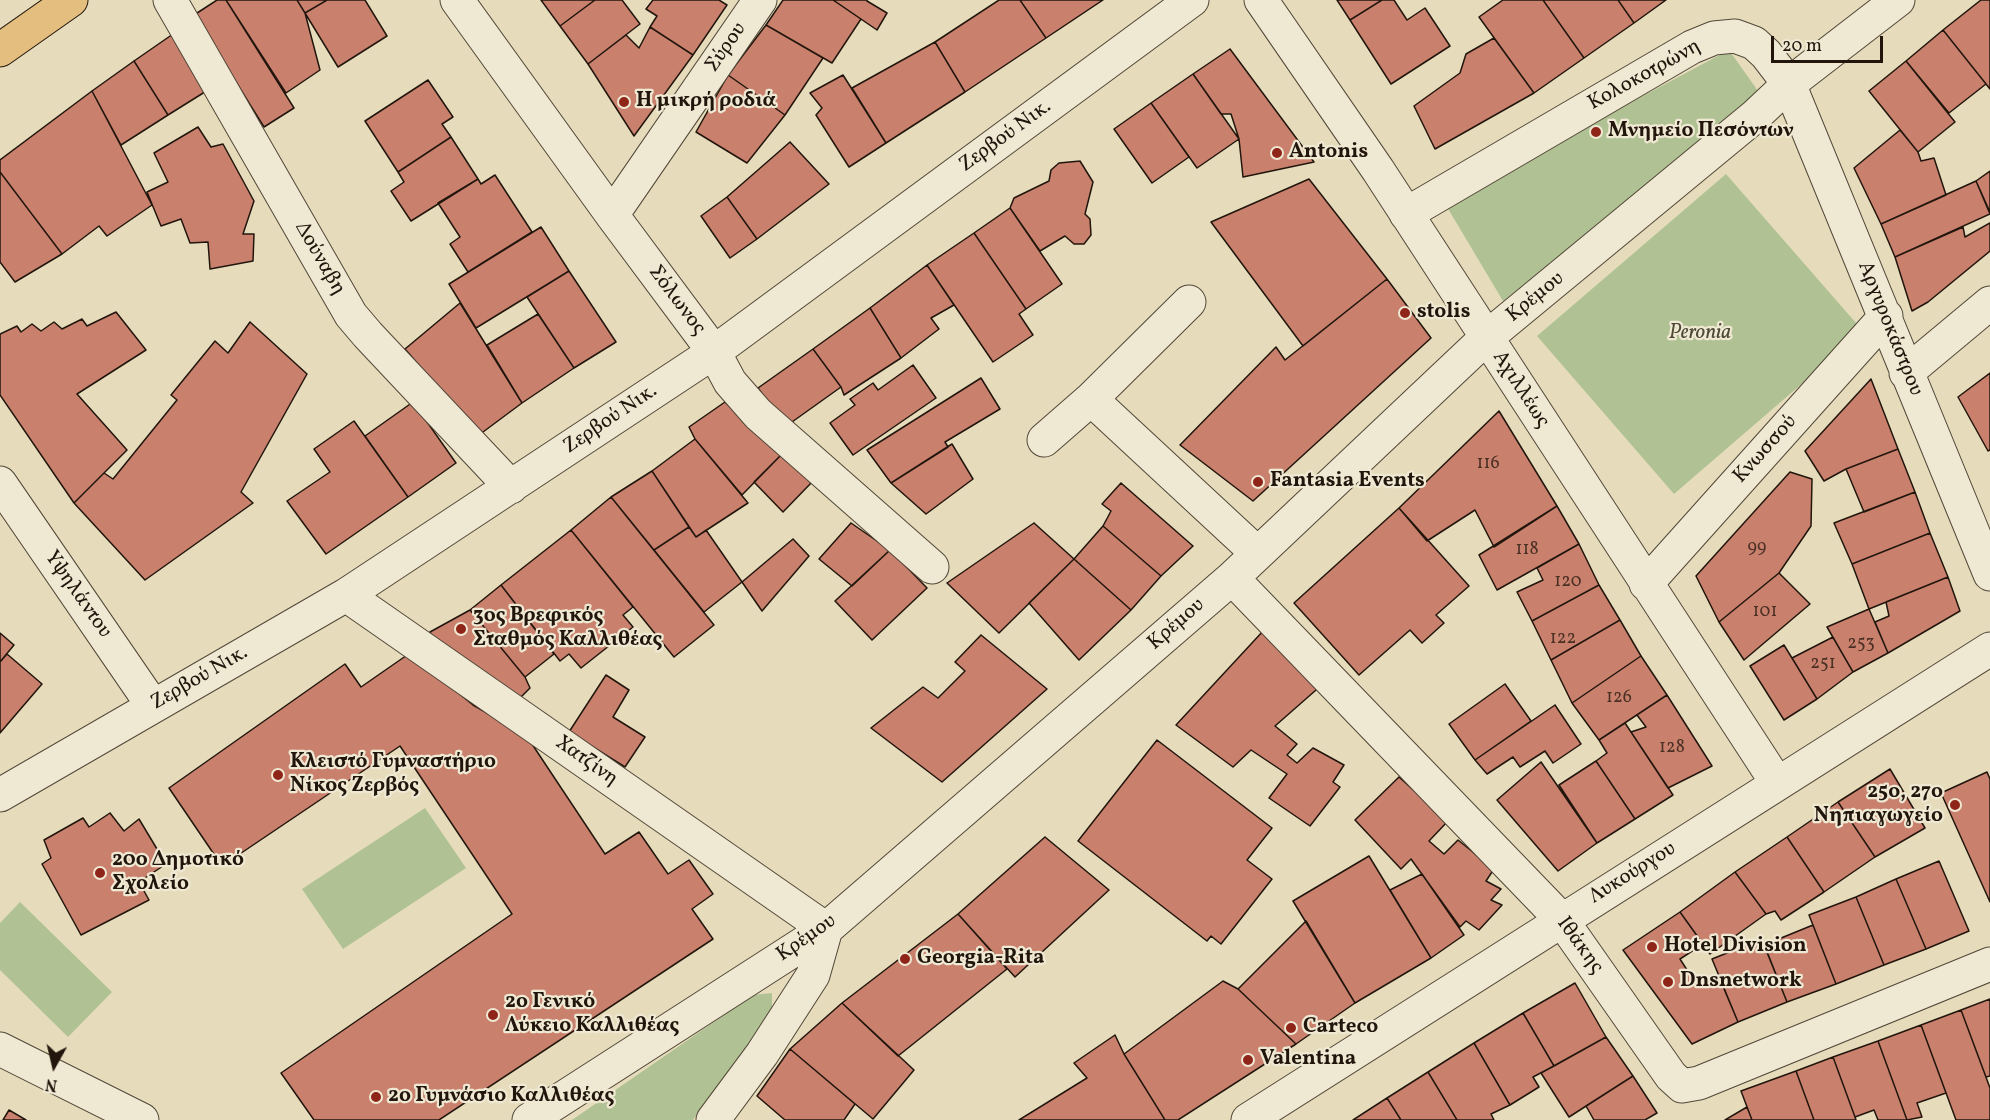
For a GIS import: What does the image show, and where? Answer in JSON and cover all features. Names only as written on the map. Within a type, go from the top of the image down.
[{"type":"main road","points":[[0,50],[71,0]]},
{"type":"street","name":"Δούναβη","points":[[170,0],[351,315],[511,487]]},
{"type":"street","name":"Σόλωνος","points":[[457,0],[714,352],[730,382],[758,414],[932,567]]},
{"type":"street","name":"Σύρου","points":[[612,215],[760,0]]},
{"type":"street","name":"Ζερβού Νικ.","points":[[0,795],[346,595],[714,352],[1192,0]]},
{"type":"street","name":"Αχιλλέως","points":[[1261,0],[1406,214],[1777,783]]},
{"type":"street","points":[[1789,84],[1898,0]]},
{"type":"street","name":"Κολοκοτρώνη","points":[[1406,214],[1692,47],[1714,38],[1735,36],[1754,43],[1766,54],[1789,84]]},
{"type":"street","name":"Αργυροκάστρου","points":[[1789,84],[1990,574]]},
{"type":"street","name":"Κρέμου","points":[[529,1120],[826,929],[1232,578],[1486,338],[1737,131],[1789,84]]},
{"type":"street","points":[[1044,440],[1091,399],[1189,302]]},
{"type":"street","points":[[1906,373],[1990,303]]},
{"type":"street","name":"Κνωσσού","points":[[1646,584],[1886,316]]},
{"type":"street","points":[[1091,399],[1257,553]]},
{"type":"street","name":"Υψηλάντου","points":[[0,483],[153,706]]},
{"type":"street","name":"Ιθάκης","points":[[1232,578],[1562,919],[1671,1076],[1682,1086],[1699,1083],[1990,964]]},
{"type":"street","name":"Χατζίνη","points":[[346,595],[826,929]]},
{"type":"street","name":"Λυκούργου","points":[[1248,1120],[1990,649]]},
{"type":"street","points":[[713,1120],[762,1054],[813,975],[826,929]]},
{"type":"street","points":[[0,1049],[142,1120]]},
{"type":"green space","points":[[1729,50],[1763,98],[1503,301],[1444,202]]},
{"type":"green space","name":"Peronia","points":[[1726,174],[1863,331],[1674,494],[1537,336]]},
{"type":"green space","points":[[425,808],[466,868],[343,949],[302,889]]},
{"type":"green space","points":[[20,902],[112,992],[68,1037],[0,970],[0,923]]},
{"type":"green space","points":[[772,993],[772,1012],[693,1120],[572,1120],[753,995]]},
{"type":"building","points":[[217,0],[226,0],[294,108],[264,127],[194,15]]},
{"type":"building","points":[[226,0],[297,0],[305,13],[320,70],[286,93]]},
{"type":"building","points":[[297,0],[327,0],[305,13]]},
{"type":"building","points":[[327,0],[365,0],[387,36],[338,67],[305,13]]},
{"type":"building","points":[[541,0],[595,0],[560,26]]},
{"type":"building","points":[[595,0],[622,0],[640,24],[588,64],[560,26]]},
{"type":"building","points":[[653,0],[719,0],[727,5],[693,55],[650,27],[657,16],[646,9]]},
{"type":"building","points":[[783,0],[833,0],[861,19],[832,63],[766,25]]},
{"type":"building","points":[[833,0],[867,0],[887,13],[877,30]]},
{"type":"building","points":[[999,0],[1020,0],[1046,38],[965,92],[935,42]]},
{"type":"building","points":[[1020,0],[1103,0],[1046,38]]},
{"type":"building","points":[[1337,0],[1382,0],[1350,20]]},
{"type":"building","points":[[1382,0],[1394,0],[1407,20],[1425,8],[1450,46],[1391,84],[1350,20]]},
{"type":"building","points":[[1503,0],[1543,0],[1584,58],[1534,93],[1479,17]]},
{"type":"building","points":[[1543,0],[1618,0],[1634,23],[1584,58]]},
{"type":"building","points":[[1618,0],[1666,0],[1634,23]]},
{"type":"building","points":[[1981,0],[1990,0],[1990,89],[1943,30]]},
{"type":"building","points":[[766,25],[823,58],[785,115],[728,75]]},
{"type":"building","points":[[650,27],[693,55],[634,136],[588,64],[626,35],[639,48]]},
{"type":"building","points":[[1943,30],[1986,84],[1949,113],[1906,61]]},
{"type":"building","points":[[173,34],[208,90],[168,115],[134,61]]},
{"type":"building","points":[[1494,38],[1534,93],[1435,149],[1414,106],[1460,73],[1466,54]]},
{"type":"building","points":[[935,42],[965,92],[886,143],[852,88]]},
{"type":"building","points":[[1230,49],[1314,162],[1243,177],[1239,139],[1231,114],[1221,114],[1193,74]]},
{"type":"building","points":[[134,61],[168,115],[121,145],[92,91]]},
{"type":"building","points":[[1906,61],[1955,122],[1918,152],[1869,91]]},
{"type":"building","points":[[1193,74],[1239,139],[1197,168],[1151,103]]},
{"type":"building","points":[[728,75],[785,115],[747,163],[696,132]]},
{"type":"building","points":[[843,75],[886,143],[849,167],[816,115],[822,108],[810,93]]},
{"type":"building","points":[[428,80],[453,117],[442,124],[451,137],[398,172],[365,121]]},
{"type":"building","points":[[92,91],[152,205],[107,236],[99,226],[62,254],[0,172],[0,160]]},
{"type":"building","points":[[1151,103],[1189,157],[1152,183],[1114,129]]},
{"type":"building","points":[[198,127],[211,147],[223,144],[254,201],[243,234],[254,234],[253,261],[210,269],[208,242],[190,243],[181,219],[161,226],[147,192],[168,182],[154,153]]},
{"type":"building","points":[[1900,130],[1918,152],[1921,161],[1934,158],[1946,195],[1881,224],[1854,168]]},
{"type":"building","points":[[451,137],[478,179],[411,221],[391,191],[404,182],[398,172]]},
{"type":"building","points":[[790,142],[829,184],[757,239],[727,197]]},
{"type":"building","points":[[1080,161],[1093,182],[1085,214],[1090,219],[1091,235],[1084,244],[1074,244],[1065,236],[1040,251],[1010,208],[1014,198],[1049,181],[1051,170],[1059,163]]},
{"type":"building","points":[[1990,171],[1990,212],[1976,181]]},
{"type":"building","points":[[0,172],[62,254],[15,282],[0,262]]},
{"type":"building","points":[[495,175],[532,232],[468,272],[450,244],[460,237],[438,203],[478,179],[481,184]]},
{"type":"building","points":[[1309,179],[1387,279],[1303,346],[1211,222]]},
{"type":"building","points":[[1976,181],[1990,214],[1895,257],[1881,224]]},
{"type":"building","points":[[727,197],[757,239],[730,258],[701,216]]},
{"type":"building","points":[[1010,208],[1062,284],[1026,309],[974,233]]},
{"type":"building","points":[[1990,223],[1990,251],[1928,302],[1912,311],[1895,257],[1963,227],[1965,237]]},
{"type":"building","points":[[541,227],[569,271],[476,328],[449,284]]},
{"type":"building","points":[[974,233],[1026,309],[1019,314],[1033,335],[993,362],[927,265]]},
{"type":"building","points":[[927,265],[954,305],[931,318],[939,329],[901,358],[870,308]]},
{"type":"building","points":[[569,271],[616,342],[574,368],[527,297]]},
{"type":"building","points":[[1387,279],[1431,338],[1253,501],[1180,445],[1276,347],[1285,360]]},
{"type":"building","points":[[460,303],[522,403],[479,435],[405,349]]},
{"type":"building","points":[[870,308],[901,358],[844,395],[841,387],[813,349]]},
{"type":"building","points":[[116,312],[146,350],[77,394],[127,450],[74,503],[0,395],[0,334],[17,326],[21,332],[32,324],[41,331],[54,322],[62,329],[82,319],[87,326]]},
{"type":"building","points":[[538,314],[574,368],[522,403],[487,345]]},
{"type":"building","points":[[250,322],[307,374],[241,492],[253,503],[145,580],[74,503],[104,473],[113,479],[177,400],[171,395],[215,341],[228,353]]},
{"type":"building","points":[[813,349],[841,387],[785,427],[758,388]]},
{"type":"building","points":[[913,365],[936,398],[853,455],[830,423],[855,405],[850,399],[873,383],[878,390]]},
{"type":"building","points":[[1990,373],[1990,450],[1988,451],[1958,397]]},
{"type":"building","points":[[981,378],[1000,409],[945,442],[948,447],[891,483],[867,450]]},
{"type":"building","points":[[1871,379],[1898,449],[1846,469],[1824,481],[1805,451]]},
{"type":"building","points":[[413,402],[456,463],[408,497],[365,436]]},
{"type":"building","points":[[725,402],[782,454],[742,495],[695,439],[689,427]]},
{"type":"building","points":[[1499,411],[1557,506],[1494,547],[1475,510],[1427,541],[1399,508]]},
{"type":"building","points":[[354,421],[408,497],[326,554],[287,501],[330,472],[314,449]]},
{"type":"building","points":[[695,439],[748,503],[696,537],[652,471]]},
{"type":"building","points":[[952,444],[973,479],[926,514],[891,483]]},
{"type":"building","points":[[1898,449],[1915,492],[1864,512],[1846,469]]},
{"type":"building","points":[[782,454],[813,481],[783,512],[754,482]]},
{"type":"building","points":[[652,471],[689,527],[654,550],[611,497]]},
{"type":"building","points":[[1790,472],[1812,479],[1811,526],[1779,573],[1719,622],[1696,576]]},
{"type":"building","points":[[1121,483],[1193,546],[1161,576],[1103,526],[1111,511],[1102,504]]},
{"type":"building","points":[[1915,492],[1930,533],[1852,564],[1834,523]]},
{"type":"building","points":[[611,497],[714,625],[674,657],[571,530]]},
{"type":"building","points":[[1557,506],[1579,544],[1497,590],[1479,555]]},
{"type":"building","points":[[1399,508],[1469,586],[1436,615],[1444,623],[1422,643],[1410,630],[1359,675],[1294,603]]},
{"type":"building","points":[[851,523],[890,550],[852,586],[819,559]]},
{"type":"building","points":[[1034,523],[1074,559],[999,633],[947,583]]},
{"type":"building","points":[[1103,526],[1161,576],[1131,610],[1074,559]]},
{"type":"building","points":[[689,527],[696,537],[706,530],[742,582],[704,612],[654,550]]},
{"type":"building","points":[[571,530],[633,607],[623,615],[633,627],[581,668],[569,654],[560,661],[501,585]]},
{"type":"building","points":[[1930,533],[1948,577],[1869,609],[1852,564]]},
{"type":"building","points":[[793,539],[809,556],[762,611],[742,582]]},
{"type":"building","points":[[1579,544],[1599,585],[1532,621],[1517,592],[1543,580],[1537,568]]},
{"type":"building","points":[[890,550],[927,588],[872,640],[835,601]]},
{"type":"building","points":[[1074,559],[1131,610],[1079,660],[1029,603]]},
{"type":"building","points":[[1779,573],[1810,604],[1744,660],[1719,622]]},
{"type":"building","points":[[1948,577],[1960,611],[1888,653],[1875,622],[1889,616],[1886,602]]},
{"type":"building","points":[[501,585],[554,654],[525,677],[470,610]]},
{"type":"building","points":[[1599,585],[1620,620],[1551,660],[1532,621]]},
{"type":"building","points":[[1869,609],[1888,653],[1853,672],[1827,627]]},
{"type":"building","points":[[470,610],[525,677],[530,688],[516,702],[435,644],[430,632]]},
{"type":"building","points":[[1620,620],[1641,656],[1572,703],[1551,660]]},
{"type":"building","points":[[1264,630],[1324,683],[1275,726],[1297,744],[1287,755],[1297,763],[1313,748],[1344,765],[1333,782],[1340,787],[1310,826],[1269,798],[1287,774],[1251,750],[1233,767],[1176,725]]},
{"type":"building","points":[[0,633],[14,645],[0,662]]},
{"type":"building","points":[[981,635],[1047,689],[942,782],[871,728],[923,687],[938,698],[965,671],[955,662]]},
{"type":"building","points":[[1833,637],[1853,672],[1817,699],[1792,658]]},
{"type":"building","points":[[1784,645],[1817,699],[1784,720],[1750,666]]},
{"type":"building","points":[[410,653],[473,705],[526,735],[605,854],[639,832],[668,874],[689,860],[713,894],[692,909],[713,939],[439,1120],[314,1120],[281,1073],[512,914],[400,746],[222,866],[169,788],[345,664],[361,687]]},
{"type":"building","points":[[7,654],[42,684],[0,733],[0,662]]},
{"type":"building","points":[[1641,656],[1667,695],[1599,740],[1572,703]]},
{"type":"building","points":[[606,675],[629,690],[613,717],[645,737],[625,767],[569,732]]},
{"type":"building","points":[[1505,684],[1531,721],[1475,760],[1449,724]]},
{"type":"building","points":[[1667,695],[1712,766],[1668,788],[1631,732],[1646,727],[1637,715]]},
{"type":"building","points":[[1555,705],[1581,744],[1553,763],[1545,751],[1520,767],[1513,757],[1487,774],[1475,760]]},
{"type":"building","points":[[1625,723],[1673,795],[1635,819],[1596,761],[1607,753],[1599,740]]},
{"type":"building","points":[[1157,740],[1272,828],[1247,860],[1272,879],[1221,944],[1211,936],[1207,941],[1078,841]]},
{"type":"building","points":[[1596,761],[1635,819],[1597,843],[1559,785]]},
{"type":"building","points":[[1541,762],[1597,843],[1558,871],[1497,800]]},
{"type":"building","points":[[1890,769],[1925,828],[1875,857],[1838,802]]},
{"type":"building","points":[[1987,772],[1990,779],[1990,902],[1941,793]]},
{"type":"building","points":[[1399,777],[1448,821],[1429,841],[1444,854],[1458,840],[1494,869],[1486,881],[1501,889],[1491,900],[1502,905],[1479,930],[1466,921],[1460,927],[1411,859],[1401,869],[1355,820]]},
{"type":"building","points":[[1838,802],[1875,857],[1824,892],[1787,837]]},
{"type":"building","name":"20ο Δημοτικό Σχολείο","points":[[110,813],[124,831],[139,819],[166,864],[139,882],[149,900],[81,935],[42,864],[51,858],[44,840],[83,818],[89,827]]},
{"type":"building","points":[[1045,837],[1109,890],[1015,977],[958,914]]},
{"type":"building","points":[[1787,837],[1824,892],[1781,920],[1775,911],[1766,914],[1735,872]]},
{"type":"building","points":[[1369,856],[1431,958],[1355,1003],[1293,901]]},
{"type":"building","points":[[1939,861],[1969,931],[1926,949],[1896,879]]},
{"type":"building","points":[[1735,872],[1766,914],[1710,954],[1680,912]]},
{"type":"building","points":[[1422,874],[1464,935],[1431,958],[1390,890]]},
{"type":"building","points":[[1896,879],[1926,949],[1884,965],[1856,897]]},
{"type":"building","points":[[1856,897],[1884,965],[1836,984],[1809,915]]},
{"type":"building","points":[[1680,912],[1703,944],[1680,959],[1698,987],[1719,977],[1738,1022],[1692,1044],[1623,950]]},
{"type":"building","points":[[958,914],[1007,969],[898,1056],[842,1003]]},
{"type":"building","points":[[1306,921],[1355,1003],[1296,1044],[1238,989]]},
{"type":"building","points":[[1813,925],[1836,984],[1787,1002],[1764,945]]},
{"type":"building","points":[[1762,939],[1787,1002],[1738,1022],[1712,959]]},
{"type":"building","points":[[1223,981],[1238,989],[1296,1044],[1178,1120],[1165,1120],[1124,1054]]},
{"type":"building","points":[[1575,983],[1606,1037],[1554,1066],[1523,1013]]},
{"type":"building","points":[[1990,999],[1990,1076],[1986,1077],[1961,1010]]},
{"type":"building","points":[[842,1003],[914,1070],[873,1119],[790,1049]]},
{"type":"building","points":[[1961,1010],[1990,1088],[1990,1120],[1956,1120],[1921,1025]]},
{"type":"building","points":[[1523,1013],[1554,1066],[1533,1077],[1539,1087],[1510,1105],[1474,1043]]},
{"type":"building","points":[[1921,1025],[1946,1093],[1917,1103],[1922,1117],[1907,1120],[1878,1041]]},
{"type":"building","points":[[1115,1035],[1124,1054],[1165,1120],[1019,1120],[1087,1078],[1074,1063]]},
{"type":"building","points":[[1606,1037],[1633,1076],[1569,1117],[1541,1073]]},
{"type":"building","points":[[1878,1041],[1907,1120],[1878,1120],[1874,1110],[1855,1117],[1833,1057]]},
{"type":"building","points":[[1474,1043],[1510,1105],[1491,1114],[1494,1120],[1457,1120],[1428,1072]]},
{"type":"building","points":[[790,1049],[855,1104],[844,1120],[785,1120],[757,1096]]},
{"type":"building","points":[[1833,1057],[1856,1120],[1814,1120],[1796,1071]]},
{"type":"building","points":[[1796,1071],[1814,1120],[1752,1120],[1741,1091]]},
{"type":"building","points":[[1428,1072],[1457,1120],[1401,1120],[1387,1098]]},
{"type":"building","points":[[1633,1076],[1657,1113],[1645,1120],[1594,1120],[1586,1106]]},
{"type":"building","points":[[1387,1098],[1401,1120],[1353,1120]]},
{"type":"building","points":[[1747,1107],[1752,1120],[1725,1120]]},
{"type":"building","points":[[9,1110],[26,1120],[3,1120]]},
{"type":"place","name":"Η μικρή ροδιά","points":[[624,102]]},
{"type":"place","name":"Μνημείο Πεσόντων","points":[[1596,132]]},
{"type":"place","name":"Antonis","points":[[1277,153]]},
{"type":"place","name":"stolis","points":[[1405,313]]},
{"type":"place","name":"Fantasia Events","points":[[1258,482]]},
{"type":"place","name":"3ος Βρεφικός Σταθμός Καλλιθέας","points":[[461,629]]},
{"type":"place","name":"Κλειστό Γυμναστήριο Νίκος Ζερβός","points":[[278,775]]},
{"type":"place","name":"25ο, 27ο Νηπιαγωγείο","points":[[1955,805]]},
{"type":"place","name":"20ο Δημοτικό Σχολείο","points":[[100,873]]},
{"type":"place","name":"Hotel Division","points":[[1652,947]]},
{"type":"place","name":"Georgia-Rita","points":[[905,959]]},
{"type":"place","name":"Dnsnetwork","points":[[1668,982]]},
{"type":"place","name":"2ο Γενικό Λύκειο Καλλιθέας","points":[[493,1015]]},
{"type":"place","name":"Carteco","points":[[1291,1028]]},
{"type":"place","name":"Valentina","points":[[1248,1060]]},
{"type":"place","name":"2ο Γυμνάσιο Καλλιθέας","points":[[376,1097]]}]
